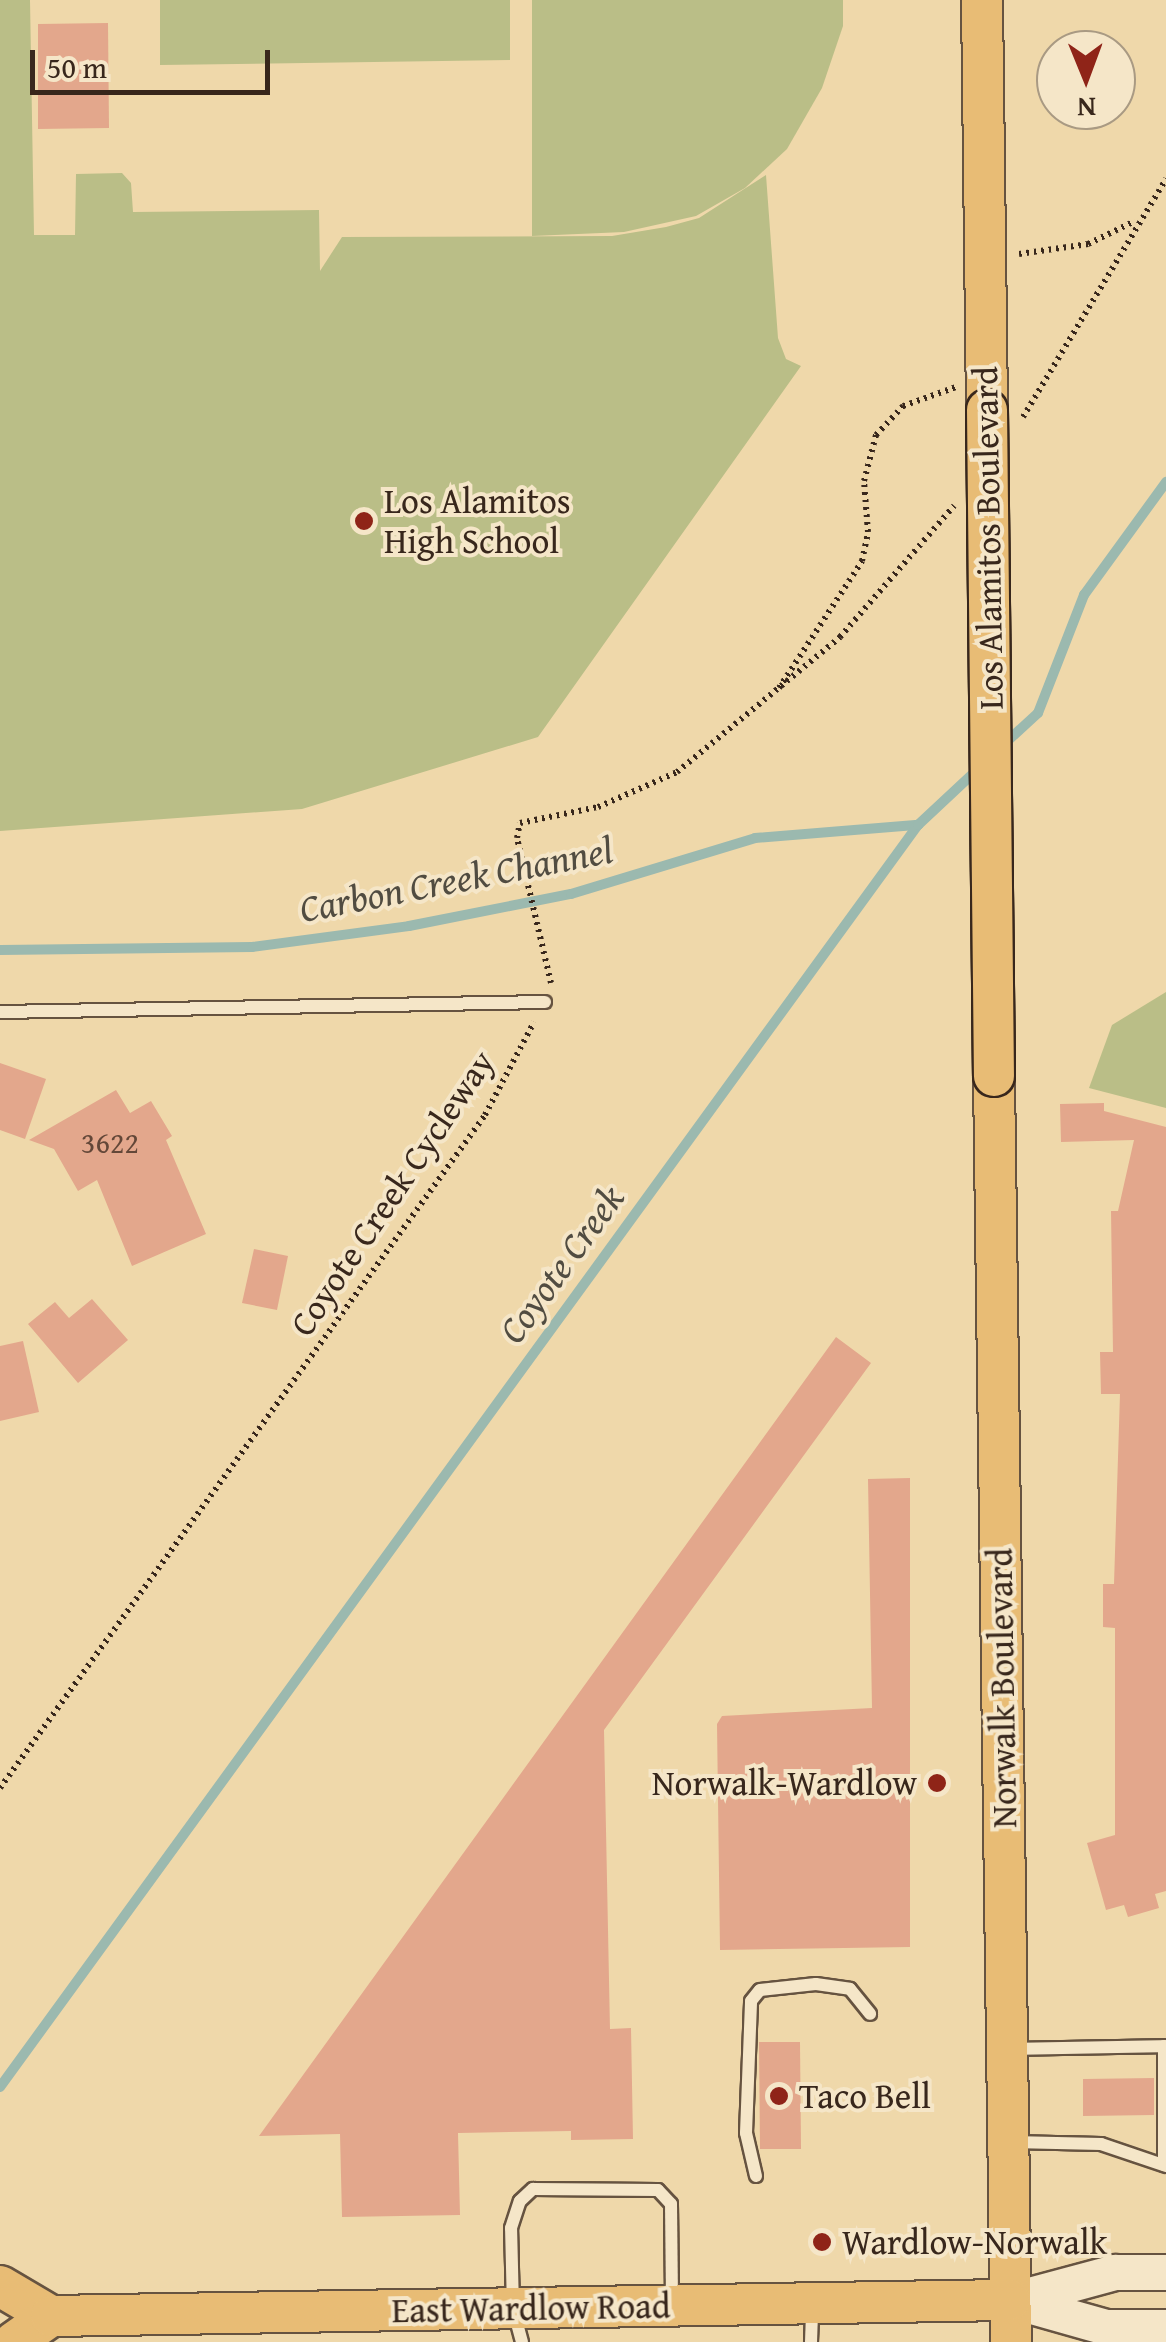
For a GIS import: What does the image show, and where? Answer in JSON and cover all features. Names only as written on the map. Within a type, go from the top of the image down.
[{"type":"main road","name":"Los Alamitos Boulevard","points":[[982,0],[986,254],[995,409],[994,1076]]},
{"type":"main road","name":"Norwalk Boulevard","points":[[994,1076],[1011,2342]]},
{"type":"main road","name":"East Wardlow Road","points":[[51,2316],[518,2325],[672,2306],[812,2323],[1010,2300],[1115,2272],[1166,2272]]},
{"type":"main road","points":[[0,2286],[51,2316],[14,2342]]},
{"type":"main road","name":"East Wardlow Road","points":[[1010,2300],[1106,2328],[1166,2327]]},
{"type":"lane","points":[[0,1012],[545,1002]]},
{"type":"lane","points":[[756,2176],[746,2134],[751,2001],[760,1990],[816,1984],[850,1989],[870,2014]]},
{"type":"lane","points":[[1007,2049],[1165,2046],[1165,2165],[1101,2144],[1008,2142]]},
{"type":"lane","points":[[518,2325],[511,2228],[520,2201],[533,2189],[658,2190],[671,2204],[672,2306]]},
{"type":"lane","points":[[1166,2327],[1166,2342]]},
{"type":"path","points":[[773,698],[862,561],[865,469],[876,435],[903,406],[944,388],[995,409],[1072,344],[1136,220],[1166,179]]},
{"type":"path","points":[[986,254],[1047,254],[1088,244],[1136,220]]},
{"type":"path","name":"Coyote Creek Cycleway","points":[[0,1788],[485,1114],[545,1002],[550,976],[517,838],[520,823],[648,790],[773,698],[886,590],[957,502]]},
{"type":"green space","name":"Los Alamitos High School","points":[[0,0],[30,0],[34,235],[75,235],[76,174],[122,173],[131,183],[133,212],[319,210],[320,271],[342,237],[612,236],[666,227],[699,218],[766,175],[778,338],[786,359],[801,366],[538,737],[302,809],[0,831]]},
{"type":"green space","points":[[160,0],[510,0],[510,60],[160,65]]},
{"type":"green space","points":[[532,0],[843,0],[843,26],[822,88],[787,149],[745,188],[696,216],[624,232],[532,236]]},
{"type":"green space","points":[[1166,992],[1166,1108],[1089,1088],[1112,1025]]},
{"type":"building","points":[[108,23],[109,128],[38,129],[38,24]]},
{"type":"building","points":[[0,1063],[46,1079],[25,1139],[0,1130]]},
{"type":"building","points":[[116,1090],[130,1113],[151,1101],[172,1136],[166,1140],[206,1234],[132,1266],[97,1180],[78,1191],[54,1149],[29,1140]]},
{"type":"building","points":[[1104,1103],[1104,1111],[1166,1127],[1166,1891],[1155,1894],[1159,1908],[1128,1917],[1124,1905],[1106,1910],[1087,1843],[1115,1835],[1115,1628],[1103,1627],[1103,1584],[1114,1584],[1120,1394],[1101,1394],[1100,1352],[1113,1352],[1111,1211],[1118,1211],[1134,1140],[1061,1142],[1060,1104]]},
{"type":"building","points":[[254,1249],[288,1256],[277,1310],[242,1303]]},
{"type":"building","points":[[92,1299],[128,1340],[78,1383],[28,1324],[55,1302],[69,1318]]},
{"type":"building","points":[[836,1337],[871,1363],[604,1730],[610,2029],[631,2028],[633,2139],[571,2140],[571,2131],[458,2133],[460,2215],[342,2217],[340,2134],[259,2136]]},
{"type":"building","points":[[23,1341],[39,1412],[0,1421],[0,1346]]},
{"type":"building","points":[[910,1478],[910,1947],[720,1950],[717,1724],[722,1716],[872,1708],[868,1479]]},
{"type":"building","name":"Taco Bell","points":[[759,2042],[800,2042],[801,2149],[760,2149]]},
{"type":"building","points":[[1154,2078],[1154,2115],[1083,2116],[1083,2079]]},
{"type":"waterway","name":"Coyote Creek","points":[[1002,746],[1038,713],[1084,595],[1166,482]]},
{"type":"waterway","name":"Coyote Creek","points":[[0,2087],[918,825],[979,768]]},
{"type":"waterway","name":"Carbon Creek Channel","points":[[0,950],[252,947],[409,926],[571,894],[755,838],[918,825]]},
{"type":"place","name":"Los Alamitos High School","points":[[364,521]]},
{"type":"place","name":"Norwalk-Wardlow","points":[[937,1783]]},
{"type":"place","name":"Taco Bell","points":[[779,2096]]},
{"type":"place","name":"Wardlow-Norwalk","points":[[822,2242]]}]
